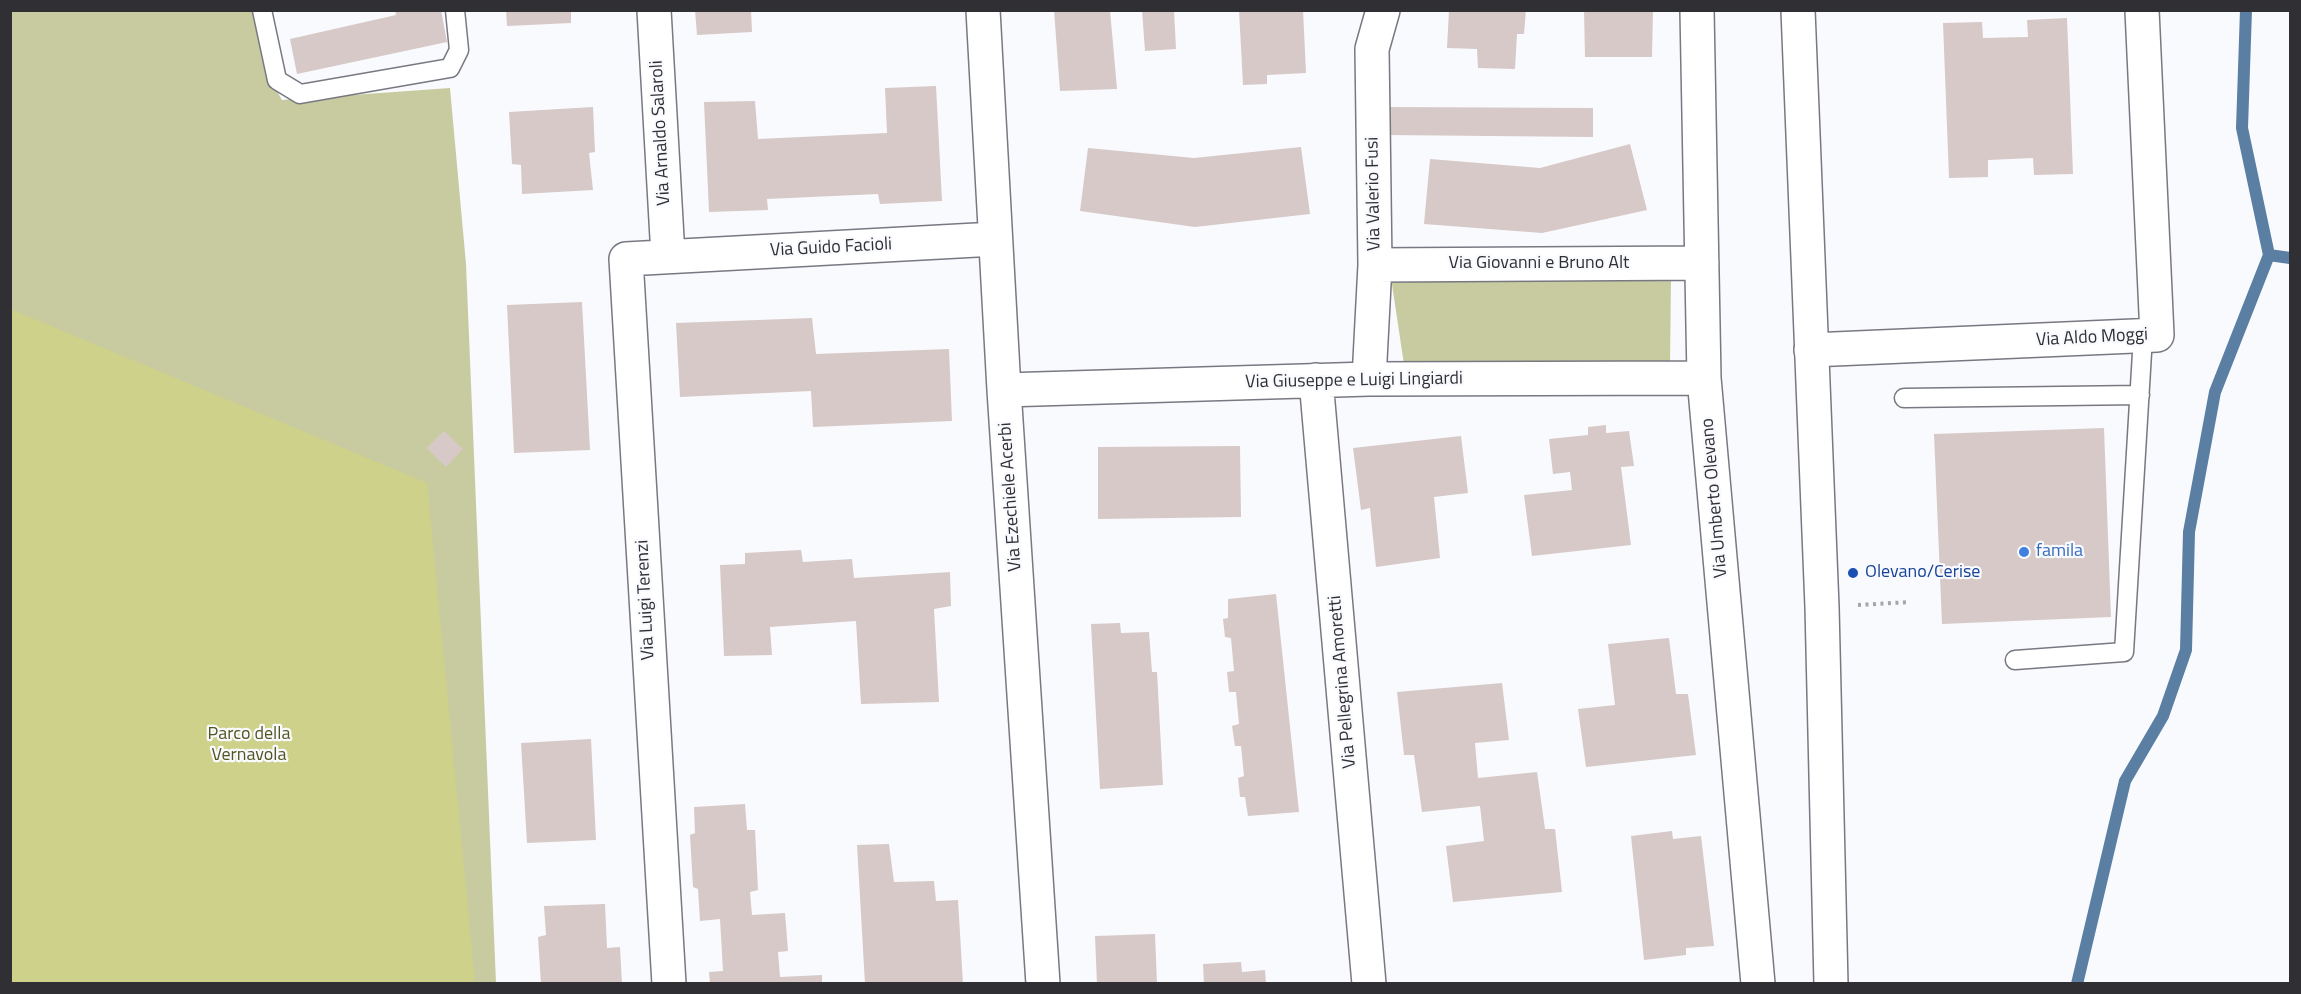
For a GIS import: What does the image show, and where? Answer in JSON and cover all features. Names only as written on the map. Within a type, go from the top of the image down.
[{"type":"street","name":"Via Arnaldo Salaroli","points":[[654,10],[668,256]]},
{"type":"street","name":"Via Ezechiele Acerbi","points":[[983,10],[1004,390],[1043,984]]},
{"type":"street","name":"Via Valerio Fusi","points":[[1369,379],[1376,265],[1372,49],[1383,10]]},
{"type":"street","name":"Via Umberto Olevano","points":[[1697,10],[1704,378],[1758,984]]},
{"type":"street","points":[[1798,10],[1822,607],[1831,984]]},
{"type":"street","name":"Via Aldo Moggi","points":[[1811,350],[2157,335],[2142,10]]},
{"type":"street","name":"Via Guido Facioli","points":[[668,256],[995,239]]},
{"type":"street","name":"Via Luigi Terenzi","points":[[668,256],[626,260],[669,984]]},
{"type":"street","name":"Via Giovanni e Bruno Alt","points":[[1376,265],[1702,263]]},
{"type":"street","name":"Via Giuseppe e Luigi Lingiardi","points":[[1004,390],[1369,379],[1704,378]]},
{"type":"street","name":"Via Pellegrina Amoretti","points":[[1316,380],[1369,984]]},
{"type":"lane","points":[[262,10],[277,80],[300,94],[450,68],[459,50],[454,10]]},
{"type":"lane","points":[[2015,660],[2124,652],[2143,336]]},
{"type":"lane","points":[[1905,398],[2140,395]]},
{"type":"green space","name":"Parco della Vernavola","points":[[10,11],[254,11],[265,70],[282,100],[450,88],[466,264],[496,983],[11,983]]},
{"type":"green space","points":[[1391,278],[1671,278],[1670,365],[1405,371]]},
{"type":"green space","points":[[10,309],[427,483],[475,983],[11,983]]},
{"type":"building","points":[[395,10],[441,10],[447,42],[297,74],[290,39],[396,15]]},
{"type":"building","points":[[506,10],[571,10],[571,23],[507,26]]},
{"type":"building","points":[[695,10],[751,10],[752,32],[697,35]]},
{"type":"building","points":[[1054,10],[1110,10],[1117,89],[1060,91]]},
{"type":"building","points":[[1142,10],[1174,10],[1176,49],[1145,51]]},
{"type":"building","points":[[1239,10],[1303,10],[1306,73],[1267,75],[1267,84],[1243,85]]},
{"type":"building","points":[[1449,10],[1526,10],[1524,34],[1517,34],[1515,69],[1478,68],[1477,49],[1447,48]]},
{"type":"building","points":[[1584,10],[1653,10],[1652,57],[1585,57]]},
{"type":"building","points":[[2067,18],[2073,174],[2034,175],[2033,158],[1988,160],[1988,177],[1949,178],[1943,23],[1982,22],[1983,38],[2028,37],[2027,20]]},
{"type":"building","points":[[936,86],[942,201],[880,204],[878,194],[767,199],[768,210],[709,212],[704,102],[755,101],[758,139],[887,133],[885,88]]},
{"type":"building","points":[[593,107],[595,152],[589,153],[593,190],[522,194],[521,165],[512,164],[509,112]]},
{"type":"building","points":[[1387,107],[1593,108],[1593,137],[1387,135]]},
{"type":"building","points":[[1630,144],[1647,210],[1542,233],[1424,224],[1430,159],[1540,168]]},
{"type":"building","points":[[1301,147],[1310,214],[1195,227],[1080,211],[1088,148],[1194,158]]},
{"type":"building","points":[[582,302],[590,450],[514,453],[507,305]]},
{"type":"building","points":[[812,318],[816,354],[949,349],[952,421],[813,427],[811,391],[680,397],[676,323]]},
{"type":"building","points":[[1606,425],[1606,433],[1629,431],[1634,466],[1621,467],[1631,545],[1532,556],[1524,495],[1572,490],[1570,472],[1553,474],[1549,439],[1588,435],[1588,427]]},
{"type":"building","name":"famila","points":[[2104,428],[2111,617],[1942,624],[1934,434]]},
{"type":"building","points":[[444,431],[463,449],[446,467],[427,448]]},
{"type":"building","points":[[1461,436],[1468,493],[1434,497],[1440,558],[1376,567],[1370,508],[1361,510],[1353,448]]},
{"type":"building","points":[[1240,446],[1241,517],[1098,519],[1098,447]]},
{"type":"building","points":[[801,550],[803,562],[852,559],[854,578],[950,572],[951,606],[934,609],[939,702],[861,704],[856,621],[770,627],[772,655],[724,656],[720,565],[745,564],[745,553]]},
{"type":"building","points":[[1276,594],[1299,812],[1248,816],[1245,797],[1240,797],[1238,778],[1244,776],[1241,746],[1235,746],[1232,726],[1239,724],[1236,692],[1229,692],[1227,672],[1234,671],[1231,638],[1225,637],[1223,619],[1228,618],[1228,599]]},
{"type":"building","points":[[1120,623],[1121,633],[1149,632],[1152,672],[1157,672],[1163,785],[1100,789],[1091,624]]},
{"type":"building","points":[[1669,638],[1676,694],[1688,694],[1696,755],[1586,767],[1578,709],[1615,705],[1608,644]]},
{"type":"building","points":[[1502,683],[1509,740],[1475,743],[1478,778],[1537,772],[1545,829],[1555,829],[1562,892],[1453,902],[1446,846],[1484,841],[1480,806],[1422,812],[1414,755],[1404,755],[1397,692]]},
{"type":"building","points":[[591,739],[596,840],[527,843],[521,743]]},
{"type":"building","points":[[745,804],[747,830],[755,830],[758,890],[750,892],[752,915],[785,913],[788,951],[778,952],[780,977],[822,975],[822,984],[710,984],[709,972],[723,971],[720,919],[700,921],[698,889],[693,887],[690,835],[695,833],[694,807]]},
{"type":"building","points":[[1672,831],[1673,839],[1701,836],[1714,946],[1686,948],[1686,955],[1644,960],[1631,836]]},
{"type":"building","points":[[889,844],[894,882],[934,881],[936,901],[958,900],[963,984],[865,984],[857,845]]},
{"type":"building","points":[[605,904],[607,948],[620,947],[622,984],[541,984],[538,937],[546,935],[544,906]]},
{"type":"building","points":[[1155,934],[1157,984],[1097,984],[1095,936]]},
{"type":"building","points":[[1241,962],[1242,972],[1265,970],[1266,984],[1204,984],[1203,964]]},
{"type":"waterway","points":[[2246,10],[2242,128],[2269,255]]},
{"type":"waterway","points":[[2077,984],[2125,781],[2163,716],[2186,650],[2189,532],[2215,392],[2269,255],[2290,258]]},
{"type":"place","name":"famila","points":[[2024,552]]},
{"type":"place","name":"Olevano/Cerise","points":[[1853,573]]}]
